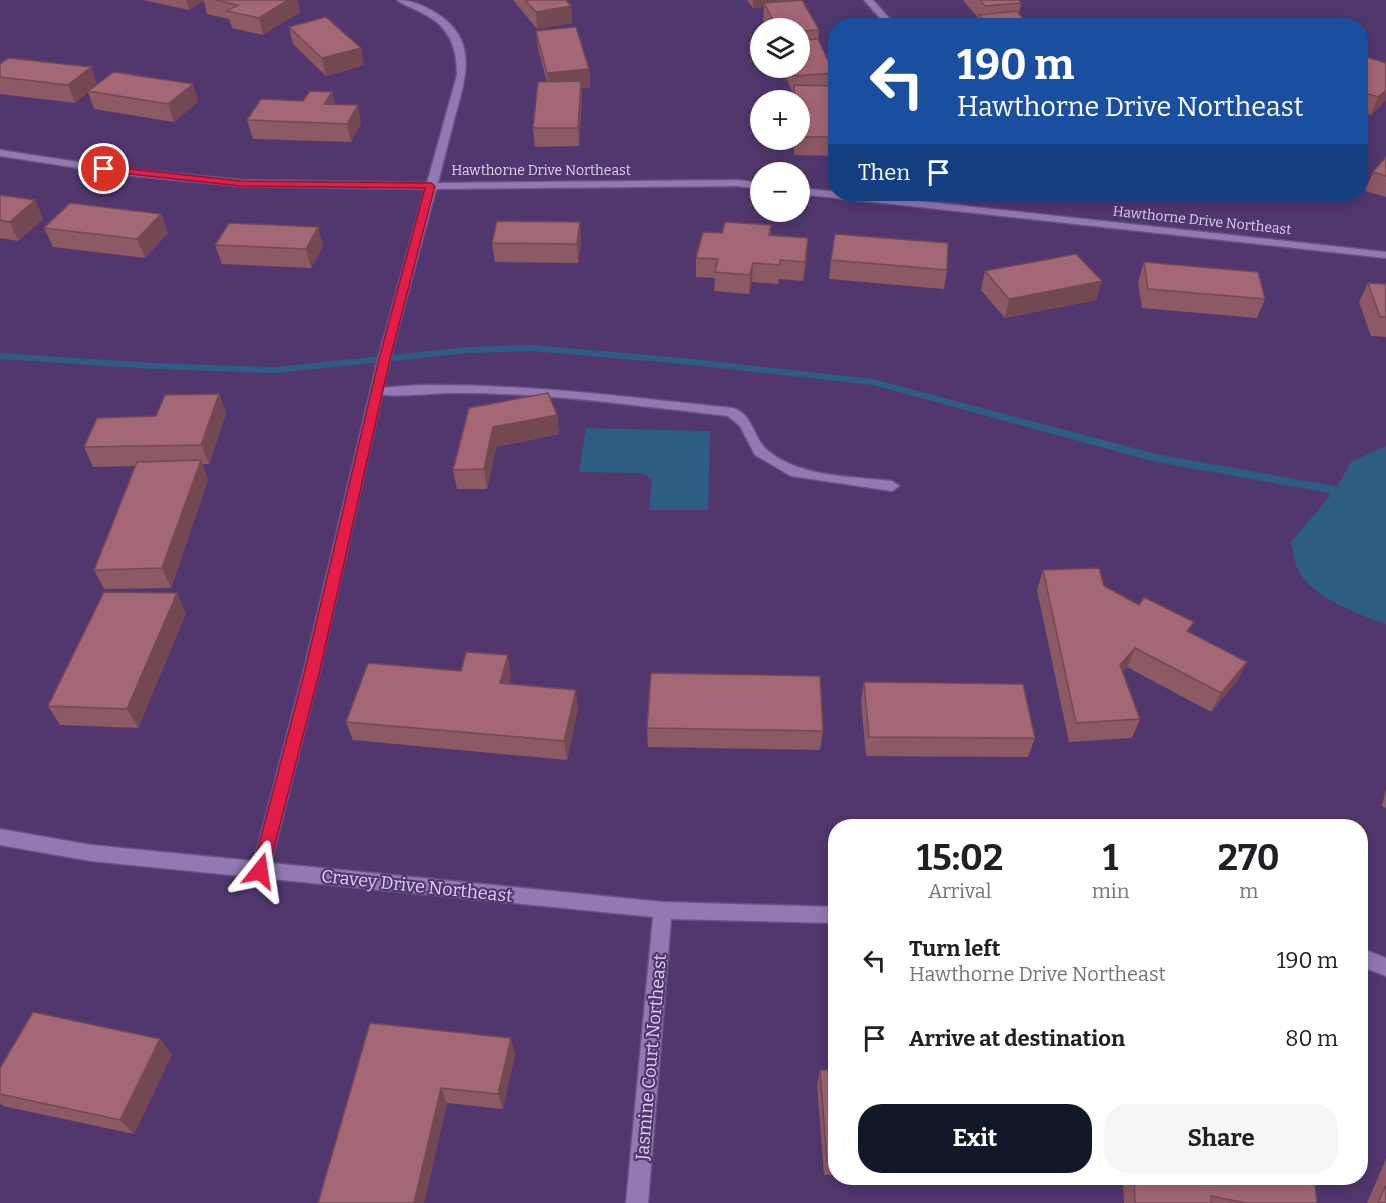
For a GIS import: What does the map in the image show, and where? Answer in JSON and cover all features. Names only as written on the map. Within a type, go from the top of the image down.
[{"type":"street","points":[[260,871],[312,670],[377,392],[462,75],[459,40],[451,30],[434,17],[401,0]]},
{"type":"street","points":[[868,0],[885,18]]},
{"type":"street","name":"Hawthorne Drive Northeast","points":[[0,153],[124,172],[241,183],[431,186],[750,185]]},
{"type":"street","name":"Hawthorne Drive Northeast","points":[[810,192],[828,194]]},
{"type":"street","name":"Hawthorne Drive Northeast","points":[[882,201],[1386,255]]},
{"type":"street","points":[[931,201],[931,207]]},
{"type":"street","points":[[377,392],[408,389],[544,392],[732,412],[745,424],[760,452],[796,473],[892,486]]},
{"type":"street","name":"Cravey Drive Northeast","points":[[0,837],[91,853],[663,910],[828,915]]},
{"type":"street","name":"Jasmine Court Northeast","points":[[637,1203],[663,910]]},
{"type":"street","points":[[1368,960],[1386,967]]},
{"type":"water","points":[[586,428],[710,431],[708,510],[649,510],[652,479],[642,473],[579,472]]},
{"type":"water","points":[[1386,446],[1386,624],[1337,604],[1313,589],[1298,570],[1291,542],[1335,490],[1351,462]]},
{"type":"building","points":[[215,0],[288,0],[259,18],[227,11],[238,5]]},
{"type":"building","points":[[525,0],[566,0],[571,6],[536,12]]},
{"type":"building","points":[[802,0],[819,30],[810,30],[810,18],[772,18],[764,3]]},
{"type":"building","points":[[980,0],[1019,0],[1021,3],[985,6]]},
{"type":"building","points":[[1017,11],[1023,18],[981,18],[979,15]]},
{"type":"building","points":[[326,17],[361,48],[322,58],[289,27]]},
{"type":"building","points":[[576,27],[589,69],[547,73],[536,31]]},
{"type":"building","points":[[810,39],[818,39],[828,60],[828,73],[810,75]]},
{"type":"building","points":[[1368,57],[1386,63],[1386,90],[1378,97],[1368,94]]},
{"type":"building","points":[[9,58],[91,67],[68,85],[0,77],[0,64]]},
{"type":"building","points":[[114,72],[193,84],[168,104],[88,91]]},
{"type":"building","points":[[581,81],[578,128],[533,128],[538,82]]},
{"type":"building","points":[[794,85],[828,86],[828,137],[810,137],[810,90],[794,90]]},
{"type":"building","points":[[310,91],[332,92],[324,104],[358,105],[347,124],[247,120],[261,99],[303,101]]},
{"type":"building","points":[[1386,157],[1386,176],[1373,172]]},
{"type":"building","points":[[0,195],[35,200],[10,222],[0,220]]},
{"type":"building","points":[[70,203],[161,214],[137,239],[44,228]]},
{"type":"building","points":[[497,221],[580,222],[577,244],[492,243]]},
{"type":"building","points":[[725,222],[771,225],[769,235],[808,238],[805,262],[780,260],[780,265],[753,263],[750,275],[715,272],[718,259],[696,258],[703,232],[722,233]]},
{"type":"building","points":[[229,223],[318,227],[306,249],[215,245]]},
{"type":"building","points":[[835,234],[948,243],[947,270],[831,260]]},
{"type":"building","points":[[1076,254],[1102,281],[1009,299],[985,271]]},
{"type":"building","points":[[1144,262],[1258,272],[1265,299],[1148,289]]},
{"type":"building","points":[[1368,283],[1386,284],[1386,317],[1380,317]]},
{"type":"building","points":[[548,393],[557,415],[493,427],[484,469],[453,470],[469,408]]},
{"type":"building","points":[[219,394],[201,445],[84,447],[97,418],[156,416],[165,395]]},
{"type":"building","points":[[201,460],[162,568],[94,570],[137,462]]},
{"type":"building","points":[[1099,568],[1104,586],[1139,605],[1144,597],[1194,622],[1187,631],[1247,662],[1221,693],[1135,648],[1120,665],[1140,719],[1076,723],[1043,570]]},
{"type":"building","points":[[104,592],[177,593],[127,709],[48,706]]},
{"type":"building","points":[[466,652],[508,655],[500,683],[576,690],[564,741],[346,722],[368,663],[461,671]]},
{"type":"building","points":[[651,673],[820,676],[823,731],[647,728]]},
{"type":"building","points":[[864,682],[1023,684],[1035,738],[869,737]]},
{"type":"building","points":[[33,1012],[160,1039],[120,1120],[0,1094],[0,1068]]},
{"type":"building","points":[[370,1023],[511,1038],[498,1094],[441,1088],[414,1203],[318,1203]]},
{"type":"building","points":[[820,1070],[828,1070],[827,1161]]},
{"type":"building","points":[[1134,1185],[1315,1185],[1317,1203],[1246,1203],[1211,1196],[1211,1203],[1135,1203]]},
{"type":"building","points":[[1386,1185],[1386,1203],[1378,1203]]},
{"type":"waterway","points":[[0,356],[153,366],[275,370],[469,350],[532,348],[683,361],[873,382],[1156,458],[1335,490]]},
{"type":"route","points":[[104,169],[241,183],[431,186],[384,359],[312,670],[260,871]]}]
